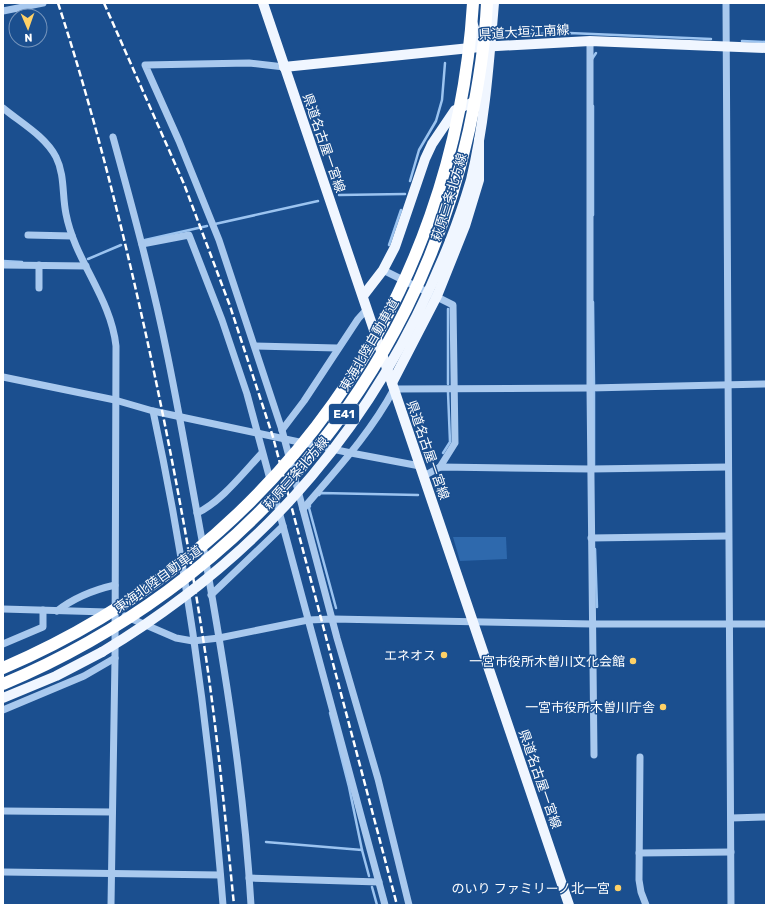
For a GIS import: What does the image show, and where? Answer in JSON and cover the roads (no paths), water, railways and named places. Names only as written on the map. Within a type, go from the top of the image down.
[{"type":"highway","name":"東海北陸自動車道","points":[[3,668],[77,632],[119,608],[195,552],[228,523],[268,484],[294,454],[340,393],[362,361],[386,317],[416,255],[429,217],[452,144],[467,66],[473,3]]},
{"type":"highway","name":"東海北陸自動車道","points":[[3,684],[39,669],[127,621],[200,567],[271,503],[304,465],[348,408],[396,331],[414,295],[443,221],[458,176],[474,108],[481,66],[487,3]]},
{"type":"main road","name":"県道名古屋一宮線","points":[[263,3],[569,905]]},
{"type":"main road","name":"萩原三条北方線","points":[[469,3],[471,17],[485,46]]},
{"type":"main road","name":"萩原三条北方線","points":[[3,698],[56,676],[102,652],[153,620],[228,563],[257,536],[308,480],[349,429],[387,372],[427,297],[450,241],[470,181],[479,140],[488,79],[485,46],[494,3]]},
{"type":"main road","name":"県道大垣江南線","points":[[284,67],[485,46],[590,41],[727,48],[766,48]]},
{"type":"main road","points":[[363,296],[383,270],[396,247],[423,165],[432,144],[455,110],[485,96]]},
{"type":"main road","points":[[393,386],[437,296],[456,251],[478,188],[480,171],[479,140]]},
{"type":"street","points":[[3,11],[43,3]]},
{"type":"street","points":[[726,3],[728,624],[731,905]]},
{"type":"street","points":[[590,41],[590,388],[594,755]]},
{"type":"street","points":[[284,67],[249,63],[145,65],[179,141],[220,240],[283,434],[311,537],[325,574],[333,620],[378,780],[409,905]]},
{"type":"street","points":[[3,108],[30,128],[50,148],[57,158],[62,178],[66,213],[76,249],[107,308],[114,329],[116,346],[115,658],[111,905]]},
{"type":"street","points":[[113,136],[142,244],[168,356],[197,513],[227,684],[251,905]]},
{"type":"street","points":[[28,235],[72,236]]},
{"type":"street","points":[[142,244],[189,235],[222,320],[258,432],[262,453],[385,905]]},
{"type":"street","points":[[3,265],[86,266]]},
{"type":"street","points":[[39,265],[39,288]]},
{"type":"street","points":[[383,270],[453,305],[453,388],[455,443],[440,467],[424,476]]},
{"type":"street","points":[[283,434],[338,348],[367,309]]},
{"type":"street","points":[[255,346],[338,348]]},
{"type":"street","points":[[3,377],[115,400],[153,411],[258,432],[283,434],[351,453],[420,466]]},
{"type":"street","points":[[303,509],[351,453],[371,427],[393,386],[453,388],[590,388],[766,384]]},
{"type":"street","points":[[153,411],[179,542],[193,641],[206,738],[222,905]]},
{"type":"street","points":[[197,513],[204,510],[219,497],[262,453]]},
{"type":"street","points":[[440,467],[591,469],[728,467]]},
{"type":"street","points":[[211,594],[283,526]]},
{"type":"street","points":[[311,537],[318,534]]},
{"type":"street","points":[[591,538],[728,536]]},
{"type":"street","points":[[57,611],[72,600],[90,591],[115,585]]},
{"type":"street","points":[[3,609],[115,612],[176,638],[193,641],[219,638],[308,620],[592,624],[766,624]]},
{"type":"street","points":[[3,644],[43,627],[43,610]]},
{"type":"street","points":[[3,710],[72,681],[115,658]]},
{"type":"street","points":[[640,757],[638,880],[646,905]]},
{"type":"street","points":[[3,811],[112,812]]},
{"type":"street","points":[[731,818],[766,817]]},
{"type":"street","points":[[639,853],[731,852]]},
{"type":"street","points":[[3,872],[220,875]]},
{"type":"street","points":[[249,878],[379,882]]},
{"type":"waterway","points":[[508,35],[569,33],[711,39]]},
{"type":"waterway","points":[[742,41],[766,42]]},
{"type":"waterway","points":[[592,59],[596,53]]},
{"type":"waterway","points":[[410,181],[419,150],[436,121],[442,100],[445,63]]},
{"type":"waterway","points":[[593,106],[593,215]]},
{"type":"waterway","points":[[339,195],[405,194]]},
{"type":"waterway","points":[[215,224],[318,201]]},
{"type":"waterway","points":[[389,245],[401,210]]},
{"type":"waterway","points":[[145,240],[207,226]]},
{"type":"waterway","points":[[88,259],[121,245]]},
{"type":"waterway","points":[[3,261],[22,262]]},
{"type":"waterway","points":[[593,302],[594,384]]},
{"type":"waterway","points":[[448,309],[448,384]]},
{"type":"waterway","points":[[443,453],[450,442],[448,392]]},
{"type":"waterway","points":[[594,392],[594,465]]},
{"type":"waterway","points":[[319,495],[321,493],[418,495]]},
{"type":"waterway","points":[[310,506],[309,508],[336,608]]},
{"type":"waterway","points":[[595,549],[597,607]]},
{"type":"waterway","points":[[266,842],[362,850],[349,787],[330,713]]},
{"type":"waterway","points":[[362,850],[369,876]]},
{"type":"waterway","points":[[372,887],[377,905]]},
{"type":"railway","points":[[58,3],[85,89],[116,206],[135,285],[167,436],[195,587],[208,671],[234,905]]},
{"type":"railway","points":[[104,3],[184,184],[230,306],[273,437],[397,905]]},
{"type":"place","name":"エネオス","points":[[444,655]]},
{"type":"place","name":"一宮市役所木曽川文化会館","points":[[633,661]]},
{"type":"place","name":"一宮市役所木曽川庁舎","points":[[663,707]]},
{"type":"place","name":"のいり ファミリーノ北一宮","points":[[618,888]]}]
